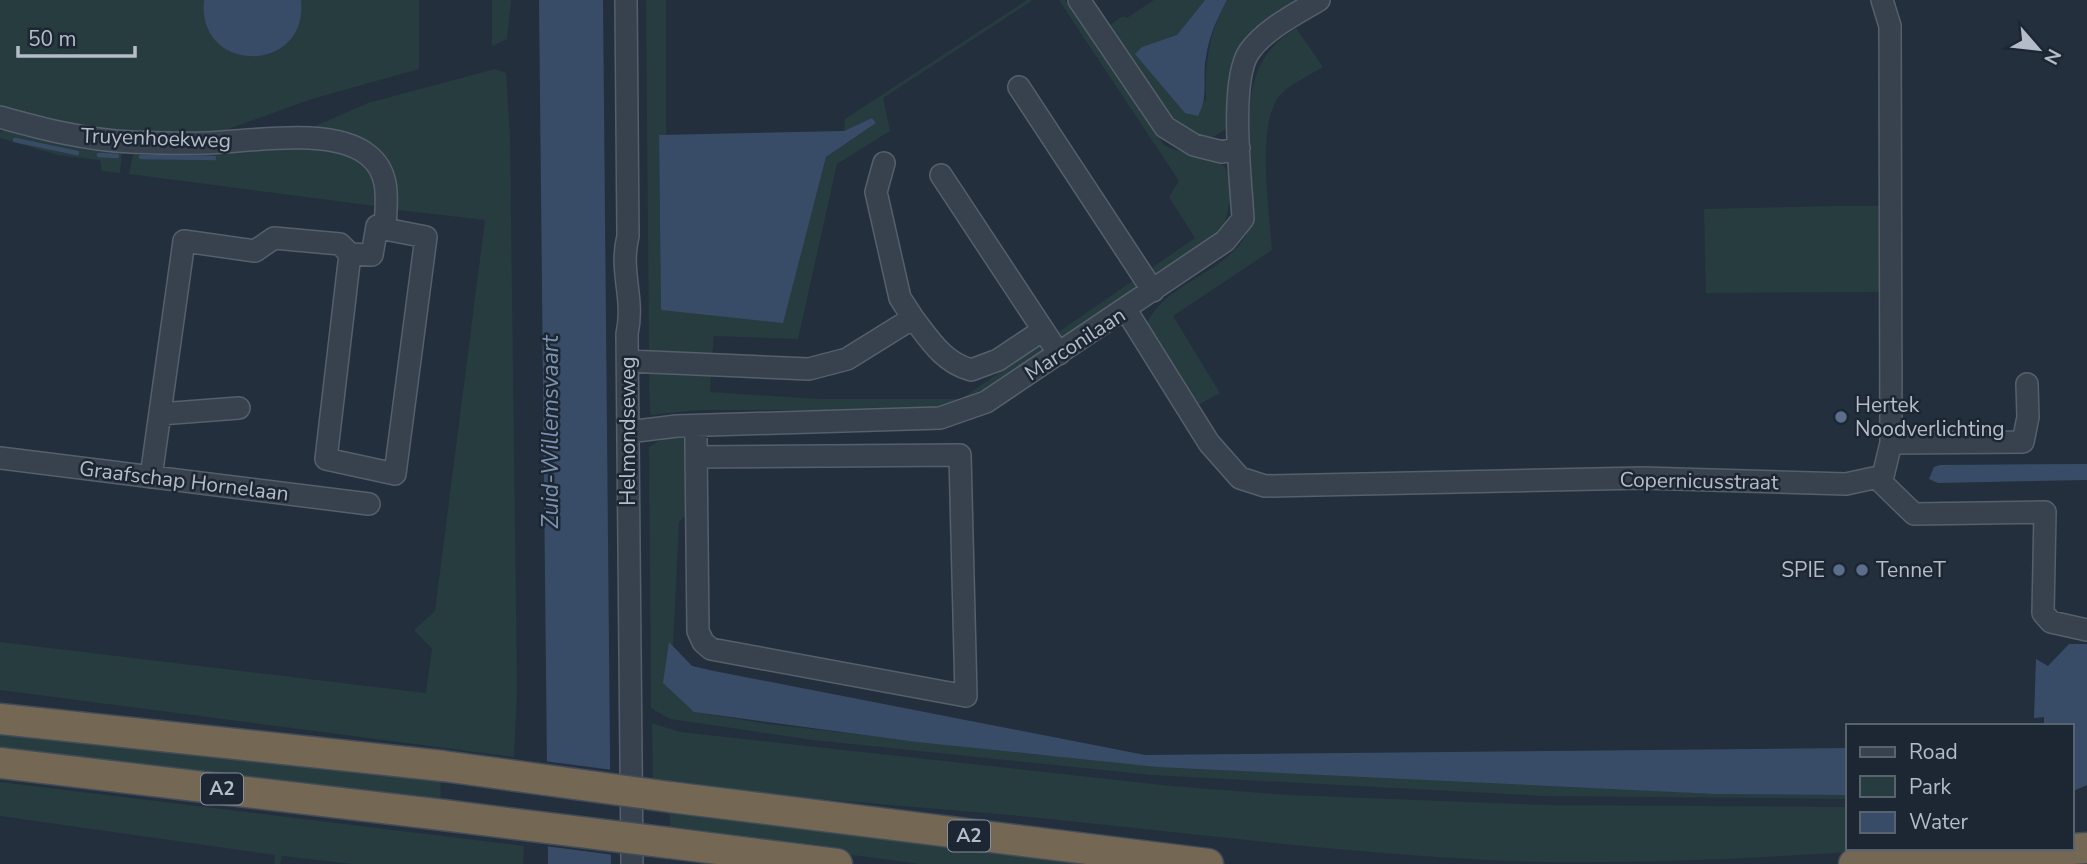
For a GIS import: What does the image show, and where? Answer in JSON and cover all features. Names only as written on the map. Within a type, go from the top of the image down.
[{"type":"highway","name":"A2","points":[[0,719],[443,765],[670,797],[1208,864]]},
{"type":"highway","name":"A2","points":[[0,763],[837,864]]},
{"type":"highway","points":[[1854,864],[2058,850]]},
{"type":"street","name":"Helmondseweg","points":[[626,0],[628,236],[622,258],[632,311],[627,334],[632,864]]},
{"type":"street","points":[[1079,0],[1165,127],[1194,145],[1222,152],[1239,148]]},
{"type":"street","name":"Marconilaan","points":[[628,432],[696,426],[940,418],[986,402],[1225,241],[1243,219],[1239,88],[1249,52],[1278,25],[1319,0]]},
{"type":"street","points":[[1882,0],[1890,26],[1891,443],[1883,476],[1877,478],[1914,514],[2045,512],[2043,613],[2051,622],[2087,630]]},
{"type":"street","points":[[1019,87],[1153,291]]},
{"type":"street","name":"Truyenhoekweg","points":[[0,117],[74,136],[129,142],[205,143],[272,139],[345,143],[368,155],[385,176],[385,229]]},
{"type":"street","points":[[884,163],[876,192],[900,298],[948,359],[976,370],[998,360],[1043,330]]},
{"type":"street","points":[[941,175],[1059,354]]},
{"type":"street","points":[[151,477],[184,241],[255,251],[274,238],[340,244],[350,254],[372,255],[377,226],[426,237],[395,474],[326,459],[350,254]]},
{"type":"street","name":"Copernicusstraat","points":[[1126,310],[1209,443],[1240,478],[1265,486],[1643,478],[1846,484],[1877,478]]},
{"type":"street","points":[[628,361],[809,369],[847,359],[914,318]]},
{"type":"street","points":[[1891,443],[2023,443],[2028,417],[2027,384]]},
{"type":"street","points":[[160,414],[239,408]]},
{"type":"street","points":[[919,455],[920,418]]},
{"type":"street","points":[[696,426],[696,457],[698,631],[703,642],[711,649],[966,696],[960,455],[696,457]]},
{"type":"street","name":"Graafschap Hornelaan","points":[[0,458],[369,504]]},
{"type":"green space","points":[[0,0],[204,0],[206,25],[217,42],[233,53],[252,56],[272,53],[288,42],[299,25],[301,0],[419,0],[419,69],[312,99],[206,137],[79,130],[0,110]]},
{"type":"green space","points":[[492,0],[511,0],[507,39],[492,46]]},
{"type":"green space","points":[[646,0],[666,0],[666,135],[659,136],[661,310],[810,217],[826,157],[876,123],[872,118],[844,131],[845,119],[1027,0],[1033,0],[883,98],[890,131],[837,164],[798,339],[714,336],[712,356],[649,350]]},
{"type":"green space","points":[[1059,0],[1065,0],[1164,145],[1212,158],[1221,163],[1227,171],[1230,181],[1229,203],[1221,233],[966,404],[931,410],[698,410],[650,415],[649,370],[711,373],[710,392],[818,399],[961,399],[1195,238],[1169,197],[1179,181]]},
{"type":"green space","points":[[1154,0],[1205,0],[1177,35],[1163,42],[1206,102],[1209,50],[1227,0],[1307,0],[1243,45],[1229,78],[1227,128],[1203,139],[1184,135],[1172,126],[1107,27],[1123,16],[1127,18]]},
{"type":"green space","points":[[1296,28],[1323,67],[1285,90],[1273,107],[1266,146],[1272,250],[1173,316],[1220,393],[1198,405],[1150,334],[1147,323],[1170,295],[1219,264],[1245,238],[1253,211],[1250,117],[1255,77],[1264,59],[1277,43]]},
{"type":"green space","points":[[495,69],[506,73],[510,137],[517,690],[514,757],[0,690],[0,642],[426,693],[432,649],[414,630],[435,611],[485,220],[398,210],[396,187],[391,170],[383,158],[358,144],[304,131],[368,103]]},
{"type":"green space","points":[[8,129],[122,152],[120,173],[102,171],[100,160],[58,155],[0,138],[0,132]]},
{"type":"green space","points":[[332,148],[367,168],[375,183],[375,206],[129,174],[134,150]]},
{"type":"green space","points":[[1882,206],[1883,292],[1706,293],[1704,209]]},
{"type":"green space","points":[[670,434],[685,434],[687,514],[679,522],[673,646],[669,643],[694,712],[769,724],[1028,754],[1715,794],[1846,795],[1846,799],[1543,796],[1152,775],[813,740],[670,719],[651,708],[649,447]]},
{"type":"green space","points":[[652,723],[680,732],[1172,786],[1289,795],[1543,805],[1846,807],[1846,850],[1882,850],[1682,861],[1541,862],[1476,859],[1346,850],[653,782]]},
{"type":"green space","points":[[0,727],[440,776],[441,803],[0,755]]},
{"type":"green space","points":[[0,782],[524,846],[523,864],[353,864],[282,856],[280,864],[274,864],[275,855],[0,816]]},
{"type":"green space","points":[[669,809],[1137,864],[920,864],[671,831]]},
{"type":"water","points":[[204,0],[301,0],[299,25],[288,42],[272,53],[253,56],[233,53],[217,42],[206,25]]},
{"type":"water","name":"Zuid-Willemsvaart","points":[[539,0],[603,0],[611,864],[548,864]]},
{"type":"water","points":[[1205,0],[1227,0],[1209,42],[1203,101],[1198,116],[1185,113],[1135,54],[1142,47],[1177,35]]},
{"type":"water","points":[[872,118],[876,123],[826,157],[783,323],[661,310],[659,135],[844,131]]},
{"type":"water","points":[[2087,464],[2087,480],[1938,483],[1929,479],[1934,467],[1940,465]]},
{"type":"water","points":[[669,642],[692,666],[1145,755],[1846,748],[1846,795],[1715,794],[1158,767],[917,742],[694,712],[663,683]]},
{"type":"water","points":[[2069,644],[2087,644],[2087,785],[2073,791],[2073,724],[2044,724],[2044,717],[2034,718],[2036,659],[2048,666]]},
{"type":"pier","points":[[544,761],[613,770],[614,855],[545,846]]},
{"type":"waterway","points":[[15,140],[77,153]]},
{"type":"waterway","points":[[99,155],[117,156]]},
{"type":"waterway","points":[[141,157],[214,158]]},
{"type":"place","name":"Hertek Noodverlichting","points":[[1841,417]]},
{"type":"place","name":"SPIE","points":[[1839,570]]},
{"type":"place","name":"TenneT","points":[[1862,570]]}]
